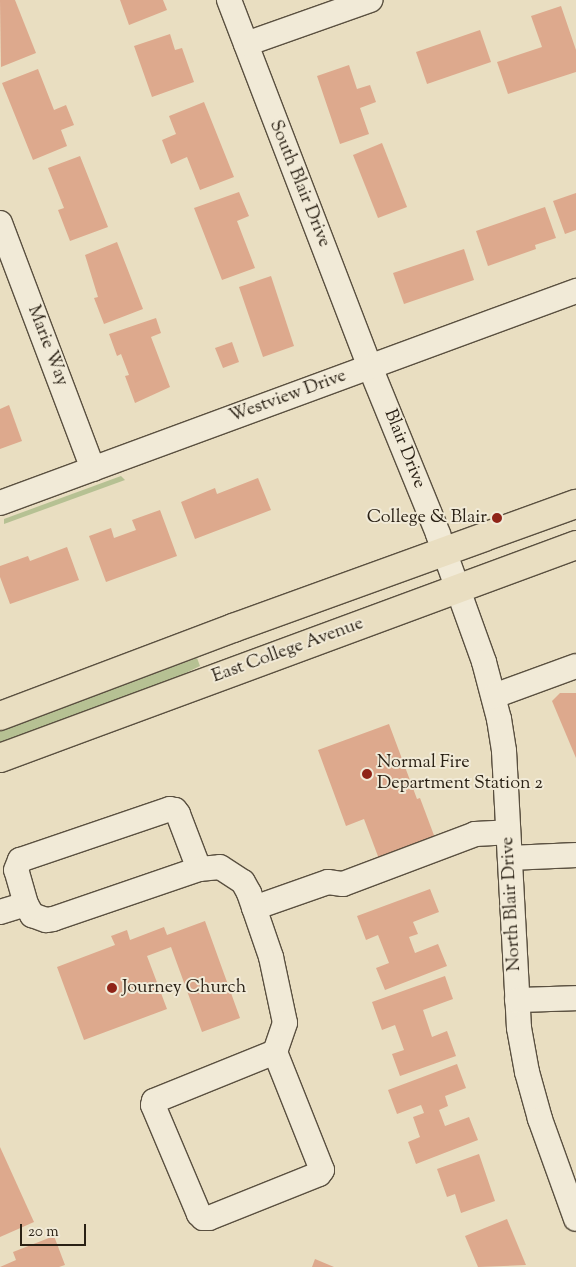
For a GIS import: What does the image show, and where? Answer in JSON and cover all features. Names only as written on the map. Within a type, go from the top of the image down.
[{"type":"main road","points":[[0,716],[576,504]]},
{"type":"main road","name":"East College Avenue","points":[[0,758],[576,545]]},
{"type":"street","name":"South Blair Drive","points":[[229,0],[370,367]]},
{"type":"street","points":[[246,44],[370,0]]},
{"type":"street","name":"Marie Way","points":[[0,224],[93,469]]},
{"type":"street","name":"Westview Drive","points":[[0,503],[576,291]]},
{"type":"street","name":"Blair Drive","points":[[370,367],[458,588]]},
{"type":"street","name":"North Blair Drive","points":[[458,588],[494,696],[504,751],[519,1028],[527,1072],[540,1119],[574,1205]]},
{"type":"street","points":[[494,696],[576,666]]},
{"type":"street","points":[[199,869],[178,814],[170,809],[20,860],[16,870],[26,904],[32,915],[46,920],[54,919],[199,869],[220,867],[243,882],[271,957],[285,1023],[275,1052],[322,1170],[318,1174],[209,1218],[203,1218],[198,1214],[153,1105],[154,1101],[275,1052]]},
{"type":"street","points":[[254,908],[328,882],[343,884],[475,834],[508,832]]},
{"type":"street","points":[[510,858],[576,855]]},
{"type":"street","points":[[0,912],[26,904]]},
{"type":"street","points":[[517,1000],[576,998]]},
{"type":"green space","points":[[121,476],[125,480],[4,524],[4,519]]},
{"type":"green space","points":[[197,658],[200,666],[153,689],[0,745],[0,730]]},
{"type":"building","points":[[0,0],[15,0],[36,53],[1,67]]},
{"type":"building","points":[[120,0],[163,0],[167,10],[129,25]]},
{"type":"building","points":[[561,6],[576,50],[576,72],[508,94],[497,62],[542,47],[531,16]]},
{"type":"building","points":[[480,30],[491,62],[427,84],[416,52]]},
{"type":"building","points":[[170,34],[175,50],[182,48],[194,82],[152,97],[134,46]]},
{"type":"building","points":[[349,65],[357,89],[370,85],[376,102],[360,108],[369,134],[340,144],[317,76]]},
{"type":"building","points":[[38,69],[54,110],[66,105],[74,125],[61,130],[67,146],[33,160],[2,83]]},
{"type":"building","points":[[204,102],[234,177],[200,190],[187,157],[171,164],[162,140],[176,134],[169,116]]},
{"type":"building","points":[[382,143],[407,207],[378,218],[353,155]]},
{"type":"building","points":[[80,156],[108,227],[70,241],[58,210],[64,208],[48,168]]},
{"type":"building","points":[[239,192],[249,216],[237,221],[255,268],[222,280],[194,208]]},
{"type":"building","points":[[576,193],[576,230],[565,234],[553,201]]},
{"type":"building","points":[[545,207],[556,238],[535,245],[536,249],[488,266],[476,231]]},
{"type":"building","points":[[117,242],[143,309],[104,324],[94,298],[98,297],[85,255]]},
{"type":"building","points":[[464,249],[474,280],[404,304],[393,273]]},
{"type":"building","points":[[271,276],[294,346],[263,357],[239,287]]},
{"type":"building","points":[[156,318],[161,333],[151,337],[170,387],[135,403],[125,376],[129,375],[121,354],[117,356],[109,334]]},
{"type":"building","points":[[232,342],[239,362],[223,368],[215,348]]},
{"type":"building","points":[[9,405],[22,441],[0,449],[0,409]]},
{"type":"building","points":[[258,478],[271,510],[195,539],[181,502],[215,488],[217,494]]},
{"type":"building","points":[[160,510],[177,556],[106,582],[89,536],[111,528],[114,538],[136,530],[132,520]]},
{"type":"building","points":[[67,547],[79,580],[10,604],[0,577],[0,566],[28,556],[30,561]]},
{"type":"building","points":[[560,693],[576,693],[576,758],[552,701]]},
{"type":"building","name":"Normal Fire Department Station 2","points":[[389,724],[417,799],[420,798],[435,838],[379,859],[364,819],[346,826],[318,750]]},
{"type":"building","points":[[430,889],[439,912],[413,922],[418,934],[409,937],[415,953],[438,944],[447,966],[385,990],[376,968],[389,963],[378,935],[366,940],[357,916]]},
{"type":"building","name":"Journey Church","points":[[205,921],[240,1018],[202,1032],[171,947],[147,956],[167,1009],[84,1040],[57,967],[115,945],[111,936],[127,930],[130,940],[164,927],[167,935]]},
{"type":"building","points":[[445,976],[453,999],[423,1010],[432,1037],[447,1031],[456,1056],[400,1076],[392,1054],[404,1050],[395,1025],[382,1030],[372,1002]]},
{"type":"building","points":[[457,1064],[466,1088],[445,1096],[448,1106],[439,1110],[445,1126],[469,1117],[478,1140],[416,1164],[408,1142],[420,1137],[413,1117],[424,1113],[421,1105],[397,1114],[388,1090]]},
{"type":"building","points":[[0,1147],[34,1222],[0,1237]]},
{"type":"building","points":[[479,1154],[495,1201],[461,1213],[455,1194],[447,1197],[437,1169]]},
{"type":"building","points":[[507,1219],[526,1265],[478,1267],[465,1236]]},
{"type":"building","points":[[54,1236],[65,1265],[59,1267],[0,1267],[16,1260],[13,1252]]},
{"type":"building","points":[[315,1259],[334,1267],[312,1267]]},
{"type":"place","name":"College & Blair","points":[[497,518]]},
{"type":"place","name":"Normal Fire Department Station 2","points":[[367,774]]},
{"type":"place","name":"Journey Church","points":[[112,988]]}]
